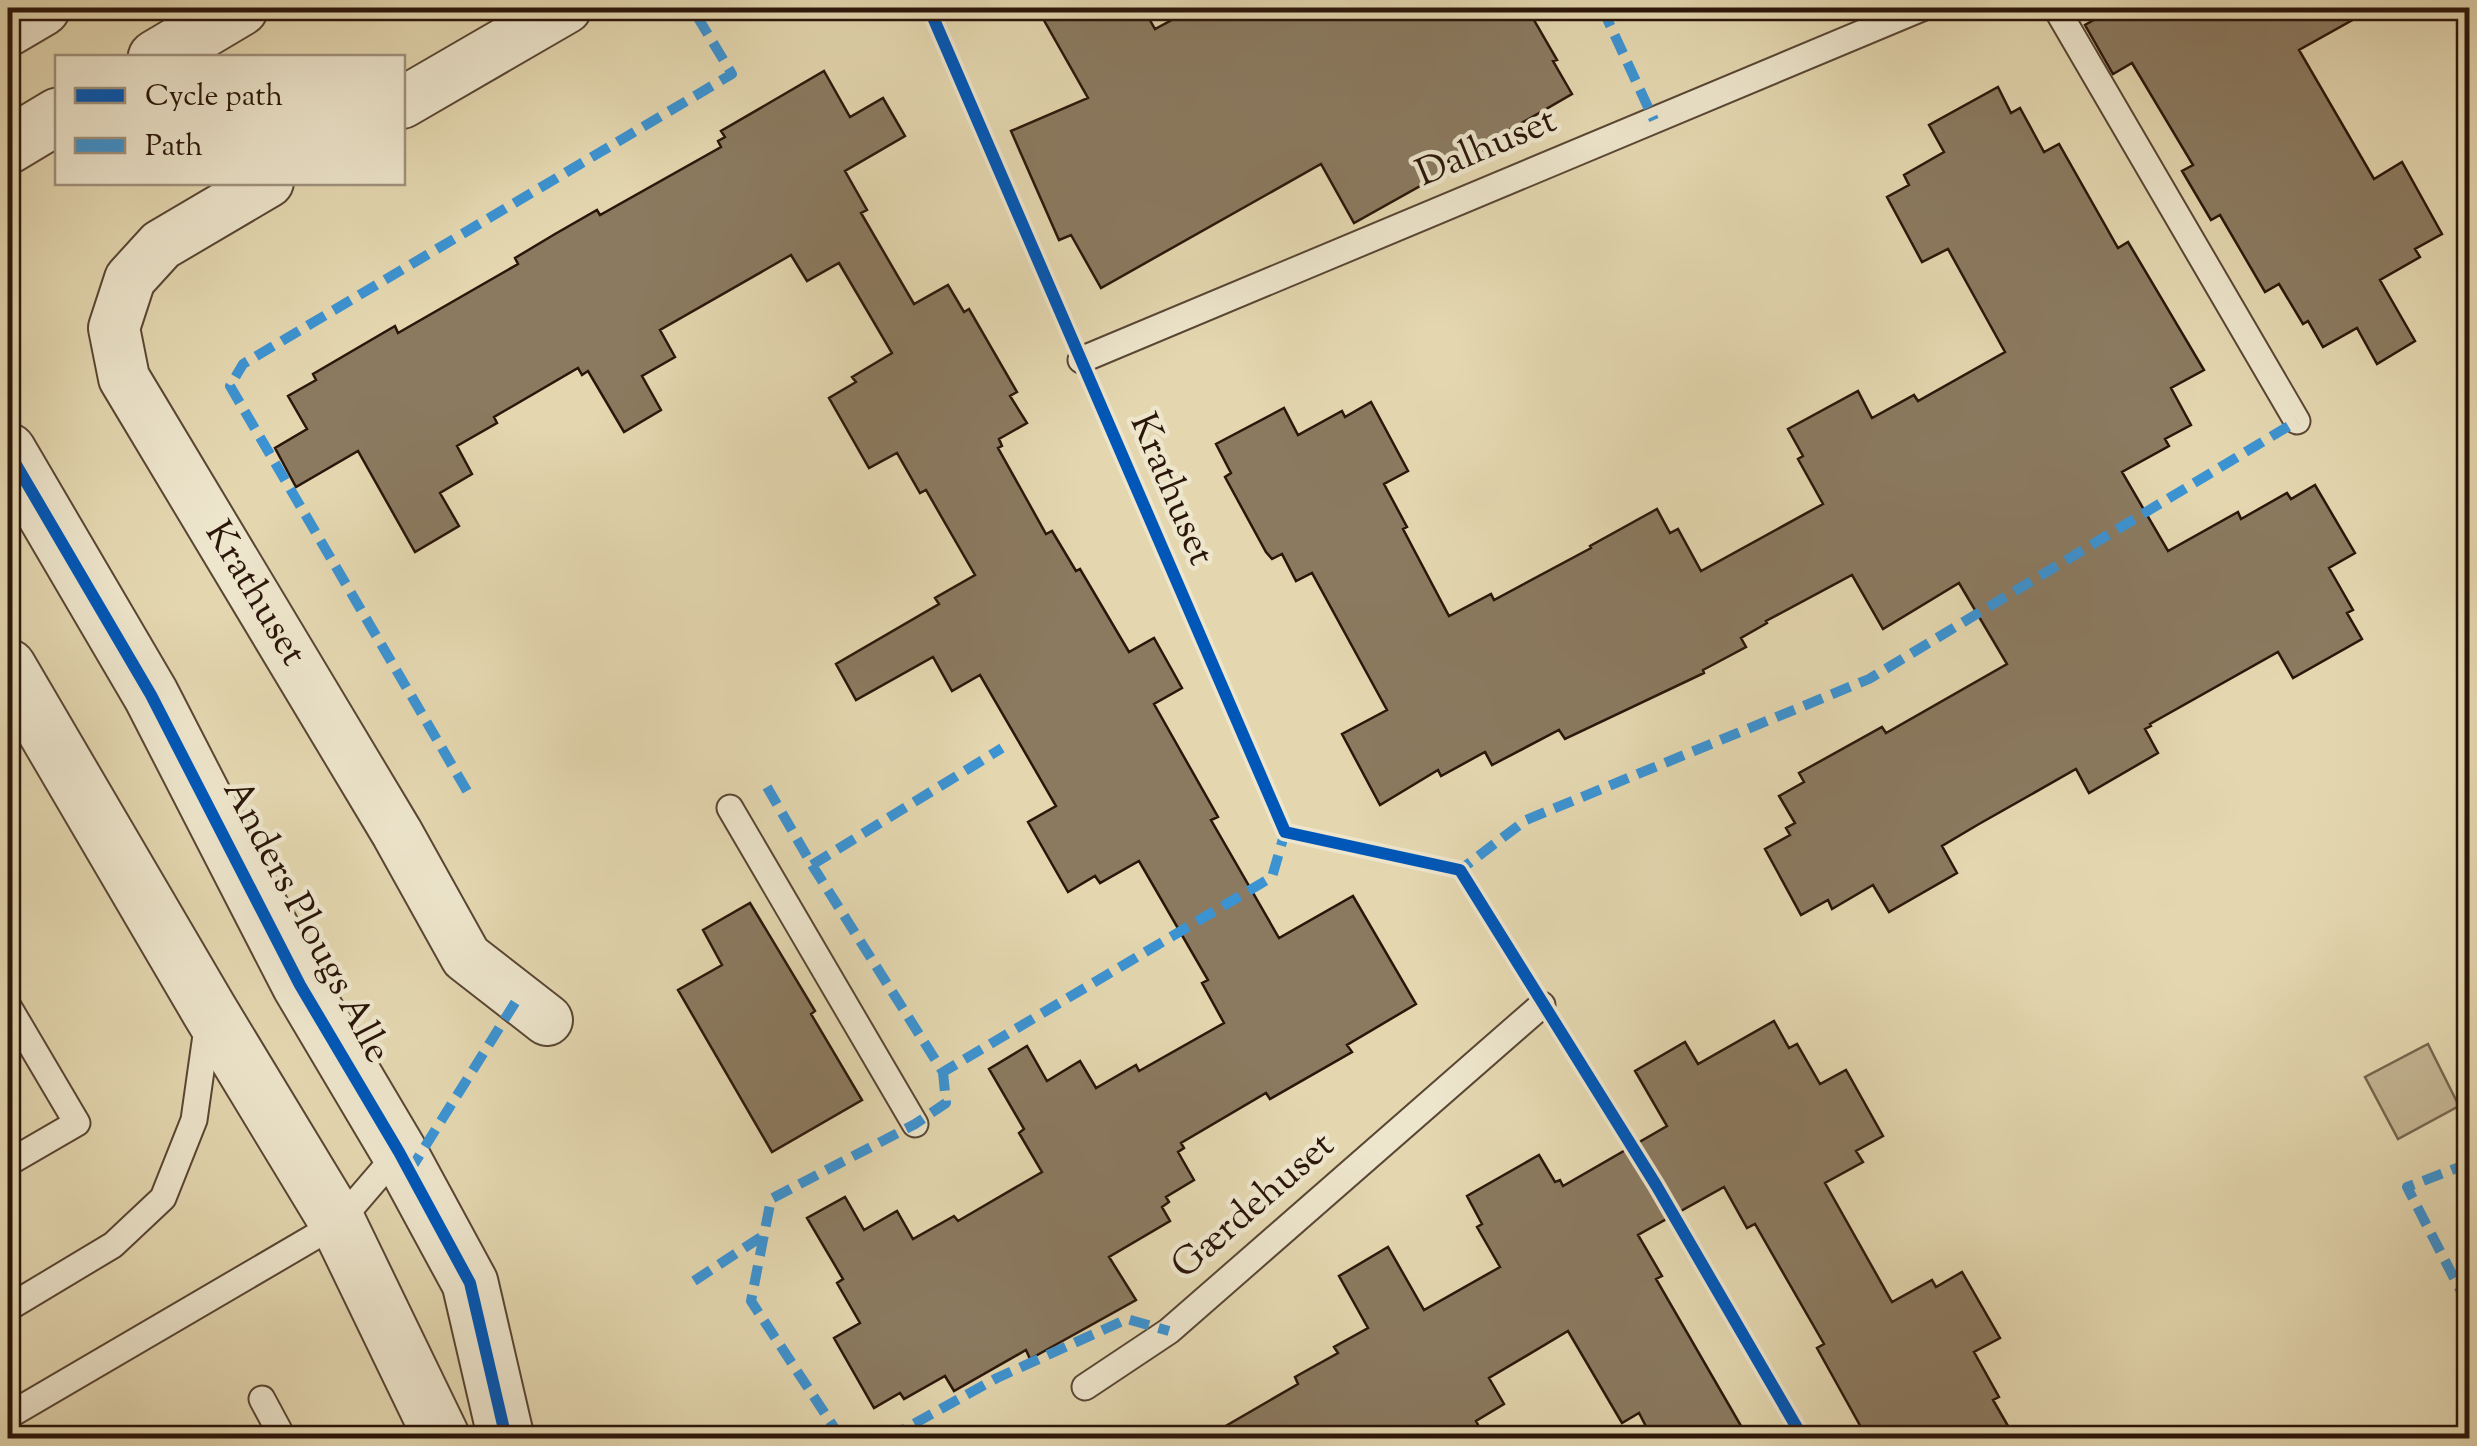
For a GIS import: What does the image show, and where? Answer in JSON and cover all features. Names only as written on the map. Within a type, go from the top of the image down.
[{"type":"street","points":[[8,28],[42,8]]},
{"type":"street","points":[[161,55],[240,8]]},
{"type":"street","points":[[405,101],[566,8]]},
{"type":"street","points":[[8,146],[55,118]]},
{"type":"street","name":"Krathuset","points":[[263,185],[162,245],[130,278],[114,328],[124,378],[466,957],[546,1020]]},
{"type":"street","name":"Anders Plougs Alle","points":[[8,451],[151,695],[300,984],[399,1152],[470,1283],[506,1438]]},
{"type":"street","points":[[8,667],[338,1223],[442,1438]]},
{"type":"lane","name":"Dalhuset","points":[[1081,360],[1922,8]]},
{"type":"lane","points":[[2056,8],[2297,422]]},
{"type":"lane","points":[[730,808],[915,1124]]},
{"type":"lane","name":"Gærdehuset","points":[[1084,1387],[1169,1331],[1542,1005]]},
{"type":"lane","points":[[8,1006],[77,1123],[8,1163]]},
{"type":"lane","points":[[8,1308],[113,1245],[164,1198],[194,1120],[209,1010]]},
{"type":"lane","points":[[8,1416],[338,1223],[399,1152]]},
{"type":"lane","points":[[262,1398],[283,1438]]},
{"type":"shaded area","points":[[2428,1044],[2459,1106],[2398,1139],[2365,1077]]},
{"type":"building","points":[[1037,8],[1143,8],[1155,29],[1194,8],[1527,8],[1572,94],[1501,135],[1504,139],[1354,223],[1321,164],[1101,288],[1071,235],[1059,240],[1011,131],[1088,98]]},
{"type":"building","points":[[2115,8],[2374,8],[2299,50],[2374,179],[2402,162],[2442,234],[2415,249],[2420,257],[2380,280],[2415,341],[2377,364],[2357,328],[2323,347],[2308,321],[2303,324],[2279,284],[2265,292],[2220,215],[2211,220],[2182,171],[2193,165],[2132,63],[2113,74],[2085,25]]},
{"type":"building","points":[[824,71],[850,117],[883,98],[905,136],[845,171],[867,210],[861,213],[914,304],[948,285],[964,312],[969,309],[1017,392],[1010,396],[1027,423],[999,439],[1002,446],[998,448],[1046,534],[1052,531],[1076,571],[1080,569],[1129,652],[1154,638],[1182,688],[1154,704],[1218,817],[1211,820],[1279,938],[1353,896],[1416,1004],[1347,1045],[1352,1052],[1270,1099],[1266,1093],[1181,1143],[1184,1148],[1178,1152],[1194,1180],[1166,1197],[1169,1202],[1162,1207],[1170,1221],[1109,1257],[1136,1300],[1030,1359],[1026,1350],[954,1391],[945,1376],[904,1399],[900,1393],[874,1408],[834,1338],[860,1323],[837,1283],[843,1279],[807,1218],[845,1197],[864,1230],[897,1211],[913,1239],[954,1216],[958,1221],[1042,1172],[1019,1133],[1024,1129],[989,1069],[1027,1046],[1047,1081],[1080,1061],[1096,1088],[1136,1065],[1139,1071],[1224,1023],[1202,983],[1208,980],[1139,861],[1100,883],[1095,876],[1068,892],[1028,822],[1056,806],[980,675],[952,691],[933,657],[856,700],[836,664],[939,604],[935,598],[975,575],[926,490],[920,493],[897,453],[869,468],[829,398],[856,382],[852,377],[892,353],[839,263],[807,281],[791,255],[660,330],[675,357],[642,376],[661,410],[624,432],[588,371],[582,375],[578,368],[494,417],[497,423],[457,446],[472,474],[440,493],[459,526],[415,552],[358,451],[296,487],[275,448],[307,429],[288,396],[316,380],[313,374],[395,326],[398,333],[518,264],[515,258],[555,234],[597,210],[600,215],[721,147],[718,141],[725,137],[721,131]]},
{"type":"building","points":[[1998,87],[2011,113],[2020,108],[2044,152],[2059,144],[2118,248],[2128,242],[2204,370],[2171,388],[2191,425],[2165,439],[2169,446],[2122,472],[2168,551],[2238,512],[2241,519],[2287,493],[2291,499],[2315,485],[2355,553],[2329,568],[2353,610],[2347,613],[2362,639],[2293,678],[2278,652],[2150,724],[2145,729],[2158,753],[2089,793],[2076,769],[1979,824],[1942,846],[1957,873],[1889,912],[1873,885],[1832,909],[1828,900],[1801,915],[1765,849],[1790,835],[1786,828],[1795,823],[1779,796],[1804,782],[1799,773],[1882,727],[1886,733],[2007,664],[1959,583],[1883,629],[1852,575],[1766,621],[1741,638],[1746,647],[1703,670],[1704,673],[1565,739],[1559,730],[1492,765],[1485,752],[1441,776],[1438,770],[1380,805],[1342,734],[1387,710],[1312,573],[1296,581],[1282,554],[1272,559],[1266,552],[1225,477],[1231,473],[1216,444],[1284,408],[1298,435],[1342,411],[1345,417],[1371,402],[1408,471],[1384,484],[1449,616],[1491,594],[1494,600],[1657,509],[1670,533],[1678,529],[1701,571],[1823,504],[1798,459],[1803,456],[1788,429],[1858,391],[1872,418],[1914,395],[1918,401],[2005,352],[1948,249],[1922,262],[1887,197],[1909,185],[1904,175],[1944,152],[1929,125]]},
{"type":"building","points":[[750,903],[815,1011],[811,1014],[862,1100],[772,1152],[678,990],[722,965],[703,930]]},
{"type":"building","points":[[1774,1021],[1789,1048],[1797,1044],[1820,1084],[1846,1070],[1883,1136],[1856,1151],[1863,1162],[1825,1183],[1892,1302],[1932,1280],[1936,1287],[1962,1272],[2000,1338],[1974,1352],[1999,1397],[1993,1400],[2015,1438],[1867,1438],[1817,1348],[1824,1344],[1755,1224],[1747,1228],[1724,1187],[1638,1235],[1662,1276],[1656,1279],[1748,1438],[1652,1438],[1639,1413],[1622,1423],[1568,1331],[1489,1378],[1504,1404],[1476,1421],[1485,1438],[1205,1438],[1298,1384],[1295,1377],[1338,1353],[1334,1347],[1368,1328],[1339,1276],[1388,1247],[1424,1310],[1500,1267],[1477,1227],[1482,1224],[1467,1196],[1539,1155],[1555,1182],[1560,1180],[1563,1186],[1667,1126],[1635,1071],[1685,1042],[1698,1064]]},
{"type":"marked path","points":[[467,791],[230,386],[243,364],[732,74],[692,8]]},
{"type":"marked path","points":[[1602,8],[1654,120]]},
{"type":"marked path","points":[[1463,876],[1460,870],[1526,820],[1869,679],[2297,421]]},
{"type":"marked path","points":[[767,787],[812,865],[1002,748]]},
{"type":"marked path","points":[[812,865],[943,1072],[1272,877],[1285,832]]},
{"type":"marked path","points":[[409,1172],[518,998]]},
{"type":"marked path","points":[[841,1438],[751,1301],[771,1199],[915,1124],[946,1103],[943,1072]]},
{"type":"marked path","points":[[2470,1163],[2407,1187],[2470,1309]]},
{"type":"marked path","points":[[694,1281],[764,1235]]},
{"type":"marked path","points":[[888,1438],[997,1378],[1127,1319],[1169,1331]]},
{"type":"cycle path","points":[[929,8],[1285,832],[1460,870],[1656,1185],[1803,1438]]},
{"type":"cycle path","points":[[8,451],[151,695],[300,985],[399,1152],[470,1283],[506,1438]]}]
